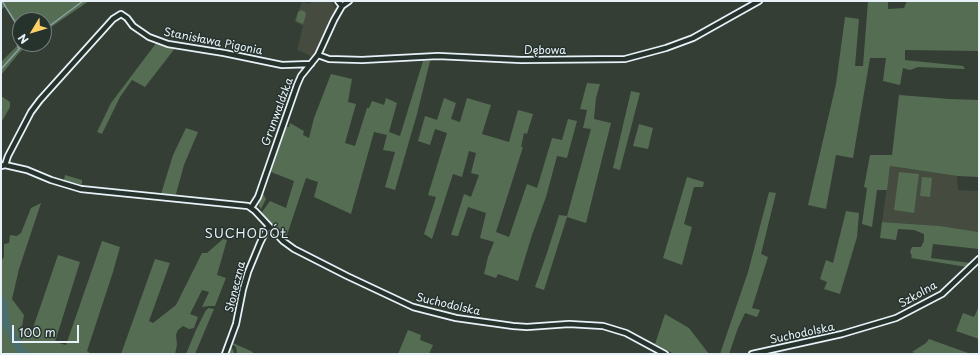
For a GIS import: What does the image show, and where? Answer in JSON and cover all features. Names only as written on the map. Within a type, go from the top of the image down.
[{"type":"street","points":[[338,1],[342,6],[349,1]]},
{"type":"street","name":"Dębowa","points":[[318,55],[329,59],[362,60],[438,56],[530,60],[625,59],[666,48],[693,38],[759,1]]},
{"type":"street","name":"Grunwaldzka","points":[[251,208],[258,197],[301,76],[318,55],[342,6]]},
{"type":"street","name":"Stanisława Pigonia","points":[[3,165],[31,112],[40,100],[113,19],[121,14],[127,18],[133,26],[149,37],[168,44],[224,53],[282,65],[311,64]]},
{"type":"street","points":[[3,165],[27,170],[81,190],[222,202],[248,206],[251,208]]},
{"type":"street","name":"Suchodolska","points":[[251,208],[283,241],[298,251],[413,307],[436,314],[513,326],[527,327],[569,324],[603,326],[626,333],[665,354]]},
{"type":"street","name":"Słoneczna","points":[[225,354],[236,324],[248,272],[268,227]]},
{"type":"street","name":"Szkolna","points":[[856,330],[896,318],[942,294],[979,259]]},
{"type":"street","name":"Suchodolska","points":[[752,354],[856,330]]},
{"type":"shaded area","points":[[312,1],[330,1],[336,9],[313,57],[297,50],[303,26],[294,21],[302,2],[310,4]]},
{"type":"shaded area","points":[[890,166],[957,176],[958,190],[979,191],[979,232],[940,226],[882,222]]},
{"type":"green space","points":[[1,1],[89,1],[52,26],[52,12],[12,12],[12,16],[6,6],[1,10]]},
{"type":"green space","points":[[868,1],[888,1],[888,9],[904,8],[907,1],[979,1],[979,51],[905,50],[905,60],[963,66],[965,69],[918,67],[910,70],[903,68],[900,85],[883,81],[886,58],[870,58],[853,158],[836,155],[826,209],[808,205],[836,84],[845,17],[859,19],[855,66],[863,66]]},
{"type":"green space","points":[[302,10],[306,15],[303,24],[296,21],[298,12]]},
{"type":"green space","points":[[157,42],[176,47],[145,87],[132,80],[120,97],[102,134],[97,132],[111,103]]},
{"type":"green space","points":[[12,51],[20,52],[1,75],[1,62]]},
{"type":"green space","points":[[423,61],[430,61],[417,114],[395,190],[385,187],[395,152],[383,150],[387,135],[374,132],[351,214],[314,197],[318,182],[306,178],[286,238],[266,219],[262,212],[270,201],[286,208],[294,181],[271,172],[286,127],[289,127],[290,123],[304,131],[303,135],[309,138],[314,118],[331,74],[352,79],[348,102],[356,104],[345,143],[355,146],[367,108],[369,108],[372,101],[384,105],[386,98],[397,103],[389,132],[400,136]]},
{"type":"green space","points":[[587,83],[600,84],[596,98],[594,119],[611,123],[586,223],[567,217],[544,290],[535,287],[559,215],[567,216],[591,129],[583,128],[587,110],[580,109]]},
{"type":"green space","points":[[631,91],[640,93],[620,170],[613,168]]},
{"type":"green space","points":[[899,95],[979,100],[979,177],[957,176],[890,166],[887,190],[877,190],[872,227],[862,224],[867,188],[864,187],[870,155],[892,155]]},
{"type":"green space","points":[[1,96],[10,102],[10,107],[1,123]]},
{"type":"green space","points":[[444,98],[456,103],[451,119],[460,122],[467,98],[491,105],[482,134],[509,142],[518,110],[533,114],[527,134],[524,133],[521,147],[523,147],[496,232],[509,237],[527,184],[537,188],[552,138],[562,140],[568,119],[577,121],[567,158],[557,156],[546,197],[532,235],[518,281],[498,274],[496,278],[484,274],[488,257],[494,242],[480,238],[486,213],[468,207],[458,236],[451,235],[464,194],[471,197],[479,175],[471,173],[476,153],[469,151],[462,177],[453,174],[432,239],[424,234],[436,197],[428,195],[447,133],[435,129],[430,145],[418,141],[425,116],[437,120]]},
{"type":"green space","points":[[639,124],[653,128],[648,149],[633,146]]},
{"type":"green space","points":[[186,128],[198,132],[184,165],[176,194],[161,194],[173,155]]},
{"type":"green space","points":[[899,172],[919,174],[914,213],[894,210]]},
{"type":"green space","points":[[65,175],[82,180],[82,185],[64,180]]},
{"type":"green space","points":[[687,177],[704,182],[703,187],[694,187],[684,224],[692,227],[682,265],[663,258]]},
{"type":"green space","points":[[922,177],[932,178],[930,197],[920,196]]},
{"type":"green space","points":[[262,192],[266,199],[261,209],[259,206],[259,201]]},
{"type":"green space","points":[[769,192],[776,193],[761,254],[768,257],[752,308],[760,310],[757,317],[745,313],[729,354],[720,354],[748,272]]},
{"type":"green space","points":[[41,203],[19,269],[12,299],[24,315],[22,327],[26,332],[33,328],[58,255],[80,262],[55,342],[66,345],[102,241],[120,247],[87,351],[91,354],[4,354],[2,352],[1,261],[4,257],[4,244],[9,243],[10,235],[17,236],[21,233],[31,208]]},
{"type":"green space","points":[[846,211],[859,213],[857,237],[840,294],[824,289],[827,282],[820,279],[826,260],[833,263]]},
{"type":"green space","points":[[882,222],[940,226],[979,232],[979,249],[933,244],[931,258],[971,263],[967,267],[911,258],[912,256],[910,252],[912,247],[921,247],[924,241],[924,234],[914,230],[898,229],[896,240],[880,238]]},
{"type":"green space","points":[[223,239],[227,240],[217,275],[226,278],[215,306],[202,307],[209,292],[202,290],[190,314],[198,317],[194,328],[189,329],[183,326],[178,330],[176,335],[177,345],[175,354],[121,354],[155,259],[170,263],[149,321],[153,323],[176,305],[202,253],[207,253]]},
{"type":"green space","points":[[238,279],[241,280],[234,313],[227,311]]},
{"type":"green space","points":[[979,306],[979,339],[956,331],[963,313],[974,317]]},
{"type":"green space","points":[[209,308],[214,309],[195,354],[186,354],[206,310]]},
{"type":"green space","points":[[665,314],[689,328],[709,354],[674,354],[655,344]]},
{"type":"green space","points":[[408,330],[421,335],[420,340],[433,345],[429,354],[398,354]]},
{"type":"green space","points":[[929,339],[971,354],[918,354],[912,352],[926,343]]},
{"type":"green space","points":[[233,343],[253,352],[252,354],[227,354],[231,347],[234,353],[237,353],[236,347],[232,344]]},
{"type":"waterway","points":[[2,1],[12,17]]},
{"type":"waterway","points":[[52,24],[83,1]]},
{"type":"waterway","points":[[1,69],[17,52]]},
{"type":"waterway","points":[[1,300],[4,307],[6,323],[21,351],[25,354]]},
{"type":"district","name":"SUCHODÓŁ","points":[[247,234]]}]
